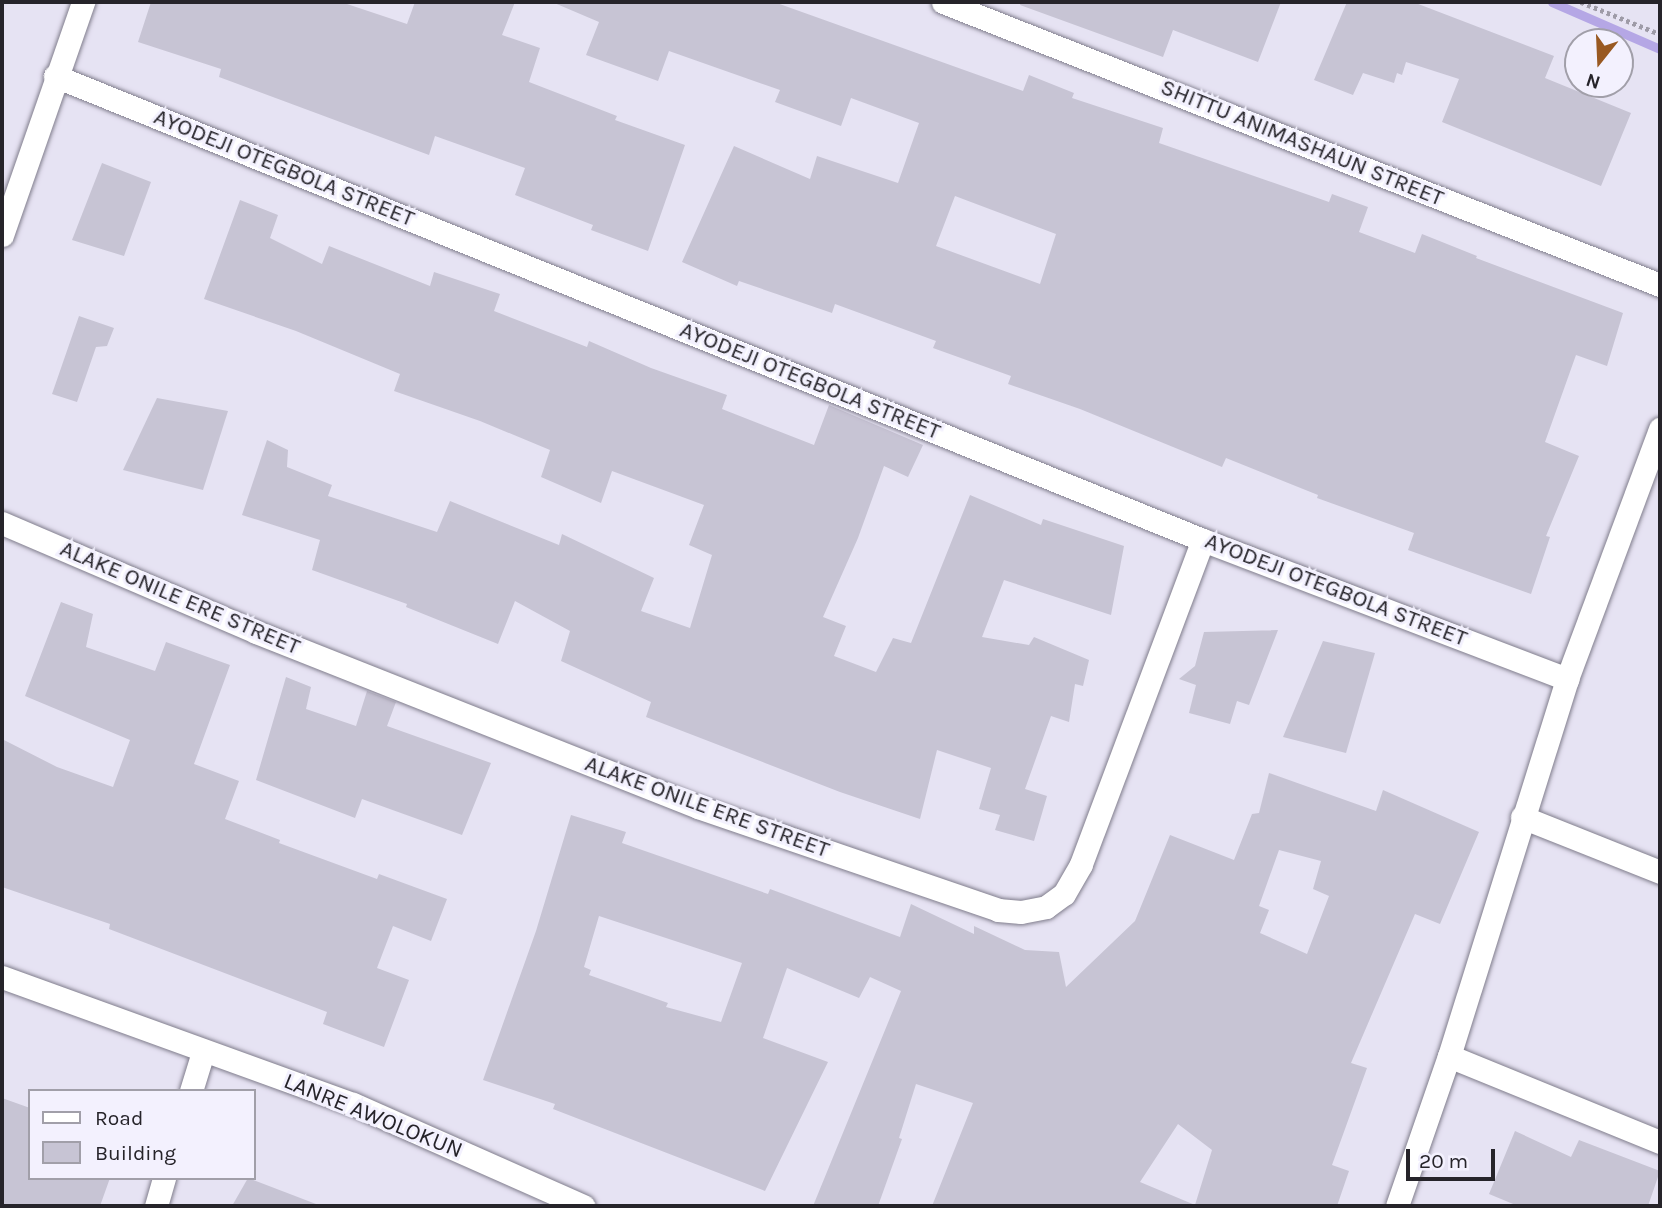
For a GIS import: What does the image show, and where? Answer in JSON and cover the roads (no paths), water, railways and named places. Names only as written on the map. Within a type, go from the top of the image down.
[{"type":"street","points":[[2,235],[55,76],[83,2]]},
{"type":"street","name":"SHITTU ANIMASHAUN STREET","points":[[943,2],[1660,285]]},
{"type":"street","name":"AYODEJI OTEGBOLA STREET","points":[[55,76],[1203,540],[1567,679]]},
{"type":"street","points":[[1397,1206],[1449,1056],[1567,679],[1660,429]]},
{"type":"street","name":"ALAKE ONILE ERE STREET","points":[[2,523],[256,632],[698,807],[998,910],[1021,912],[1046,907],[1064,894],[1081,864],[1203,540]]},
{"type":"street","points":[[1522,817],[1660,872]]},
{"type":"street","name":"LANRE AWOLOKUN","points":[[2,977],[203,1052],[353,1104],[583,1206]]},
{"type":"street","points":[[192,1089],[203,1052]]},
{"type":"street","points":[[1449,1056],[1660,1142]]},
{"type":"street","points":[[156,1206],[163,1180]]},
{"type":"waterway","points":[[1552,2],[1660,49]]}]
